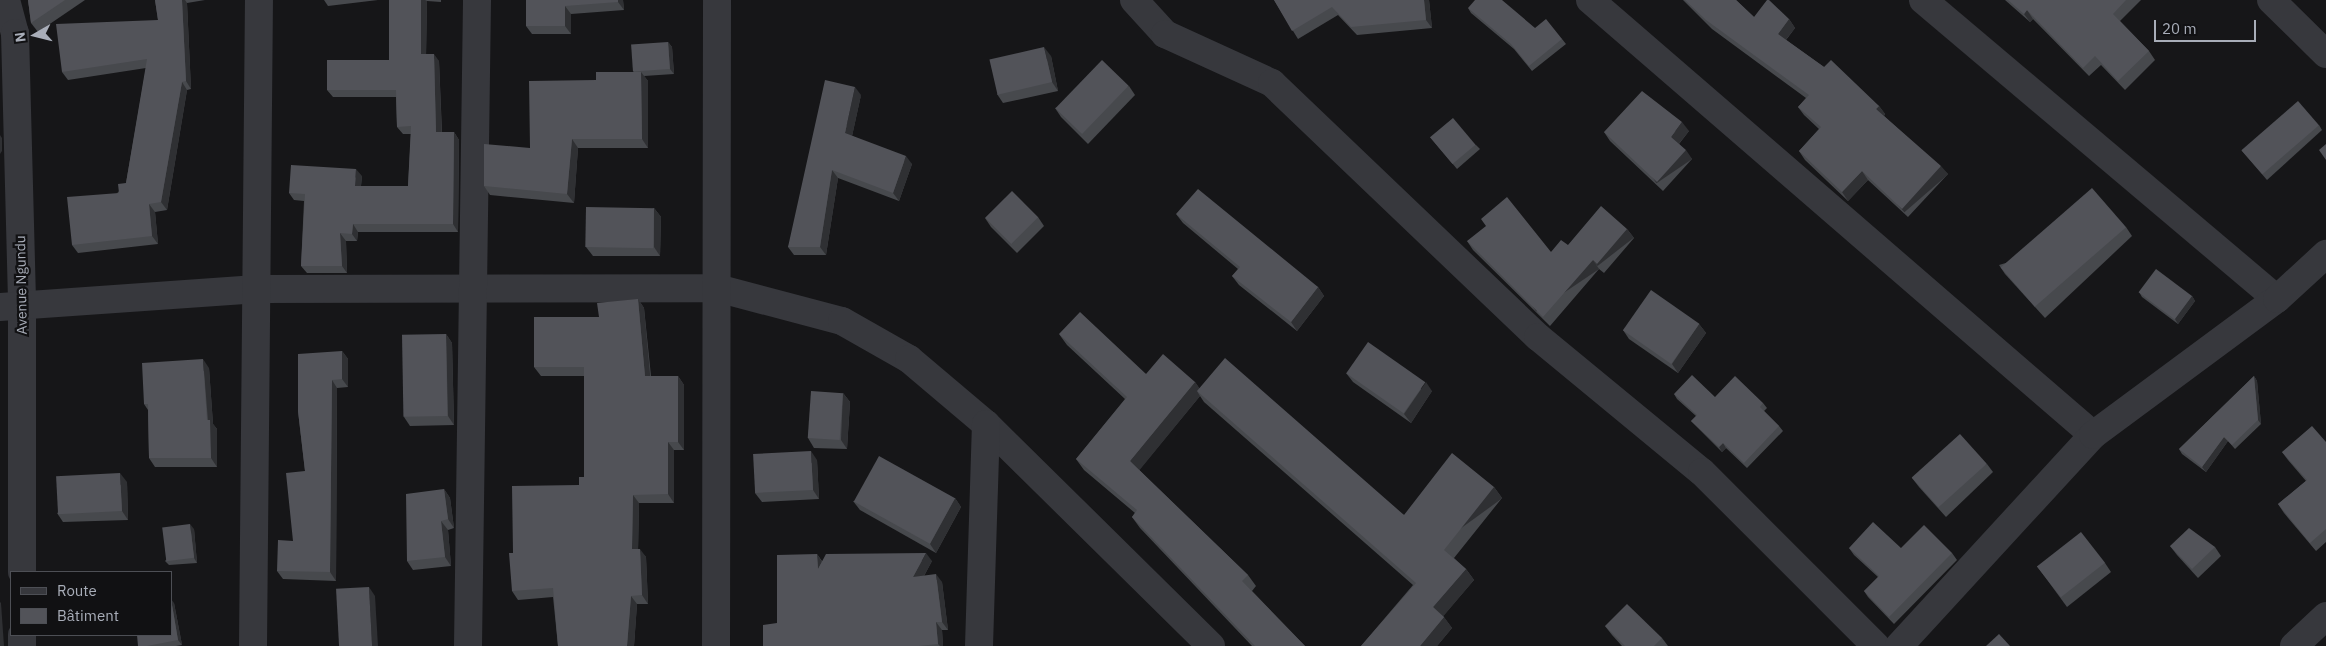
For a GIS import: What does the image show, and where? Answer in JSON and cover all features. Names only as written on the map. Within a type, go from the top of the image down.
[{"type":"street","name":"Avenue Ngundu","points":[[6,0],[15,33],[11,305],[22,571]]},
{"type":"street","points":[[253,646],[259,0]]},
{"type":"street","points":[[468,646],[477,0]]},
{"type":"street","points":[[716,646],[717,0]]},
{"type":"street","points":[[1134,0],[1165,34],[1272,83],[1538,337],[1702,472],[1876,646]]},
{"type":"street","points":[[1590,0],[2093,435]]},
{"type":"street","points":[[1923,0],[2277,298]]},
{"type":"street","points":[[2271,0],[2326,54]]},
{"type":"street","points":[[1899,646],[2093,435],[2277,298],[2326,254]]},
{"type":"street","points":[[11,305],[256,289],[717,288],[842,321],[909,359],[986,424],[1211,646]]},
{"type":"street","points":[[979,646],[986,424]]},
{"type":"street","points":[[2294,646],[2326,616]]},
{"type":"building","points":[[28,0],[65,0],[31,23]]},
{"type":"building","points":[[155,0],[182,0],[186,81],[182,82],[161,202],[149,204],[152,236],[72,245],[67,197],[119,193],[118,184],[126,183],[147,59],[62,72],[56,24],[158,20]]},
{"type":"building","points":[[389,0],[421,0],[421,54],[434,54],[436,132],[454,132],[453,224],[353,224],[352,234],[340,233],[342,266],[301,266],[305,194],[289,193],[291,165],[356,169],[355,186],[408,186],[411,126],[397,127],[396,90],[327,90],[327,60],[389,60]]},
{"type":"building","points":[[526,0],[618,0],[618,2],[565,6],[565,26],[526,26]]},
{"type":"building","points":[[1274,0],[1424,0],[1426,20],[1351,27],[1332,7],[1292,31]]},
{"type":"building","points":[[1475,0],[1502,0],[1535,28],[1546,19],[1562,39],[1529,66],[1511,44],[1468,8]]},
{"type":"building","points":[[1685,0],[1736,0],[1754,17],[1769,0],[1789,19],[1778,34],[1824,67],[1831,60],[1879,106],[1876,109],[1941,166],[1902,209],[1862,171],[1842,192],[1799,151],[1821,127],[1798,107],[1809,95],[1706,20]]},
{"type":"building","points":[[2008,0],[2126,0],[2113,14],[2149,51],[2118,81],[2095,56],[2083,68],[2027,10],[2024,14]]},
{"type":"building","points":[[668,42],[670,69],[633,72],[631,45]]},
{"type":"building","points":[[1044,47],[1052,82],[998,95],[989,60]]},
{"type":"building","points":[[1102,60],[1129,86],[1082,134],[1055,108]]},
{"type":"building","points":[[596,72],[641,72],[642,139],[572,139],[567,194],[484,186],[484,144],[530,148],[529,81],[596,80]]},
{"type":"building","points":[[825,80],[855,87],[845,133],[906,156],[893,193],[832,170],[820,247],[788,247]]},
{"type":"building","points":[[1642,91],[1682,122],[1671,137],[1686,150],[1657,182],[1604,132]]},
{"type":"building","points":[[2298,101],[2319,125],[2262,174],[2241,150]]},
{"type":"building","points":[[1453,118],[1475,145],[1453,164],[1430,137]]},
{"type":"building","points":[[2326,144],[2326,160],[2319,150]]},
{"type":"building","points":[[2092,188],[2126,227],[2035,307],[2001,267]]},
{"type":"building","points":[[1198,189],[1318,287],[1291,322],[1232,276],[1240,267],[1176,214]]},
{"type":"building","points":[[1012,191],[1038,217],[1011,244],[985,218]]},
{"type":"building","points":[[1507,197],[1551,252],[1561,240],[1568,245],[1601,206],[1627,229],[1597,264],[1593,260],[1543,317],[1467,241],[1486,226],[1481,219]]},
{"type":"building","points":[[586,207],[654,208],[653,248],[585,247]]},
{"type":"building","points":[[2156,269],[2192,296],[2174,319],[2139,292]]},
{"type":"building","points":[[1651,290],[1699,324],[1671,364],[1623,330]]},
{"type":"building","points":[[638,299],[645,376],[678,376],[678,442],[668,442],[668,494],[633,495],[632,549],[640,549],[642,595],[631,596],[627,646],[558,646],[553,588],[512,591],[509,553],[513,553],[512,486],[579,485],[579,477],[584,477],[584,367],[534,367],[534,317],[599,317],[597,303]]},
{"type":"building","points":[[1080,312],[1146,374],[1163,354],[1195,382],[1130,461],[1248,575],[1242,581],[1305,646],[1255,646],[1132,517],[1137,510],[1076,459],[1127,397],[1059,334]]},
{"type":"building","points":[[446,334],[447,416],[403,417],[402,335]]},
{"type":"building","points":[[1368,342],[1425,382],[1404,413],[1346,373]]},
{"type":"building","points":[[342,351],[342,379],[332,380],[330,572],[277,571],[278,540],[293,541],[286,473],[305,471],[298,411],[298,354]]},
{"type":"building","points":[[1225,358],[1404,515],[1452,453],[1494,487],[1444,550],[1466,569],[1433,607],[1444,617],[1420,646],[1361,646],[1416,583],[1197,391]]},
{"type":"building","points":[[203,359],[207,420],[210,420],[211,458],[149,458],[148,404],[144,404],[142,363]]},
{"type":"building","points":[[1692,375],[1715,397],[1735,376],[1763,403],[1760,407],[1779,426],[1744,463],[1723,443],[1719,447],[1691,421],[1697,415],[1674,394]]},
{"type":"building","points":[[2254,376],[2258,420],[2232,445],[2224,437],[2202,467],[2179,449]]},
{"type":"building","points":[[811,391],[843,393],[840,440],[808,438]]},
{"type":"building","points":[[2312,426],[2326,442],[2326,529],[2310,543],[2278,504],[2307,480],[2282,452]]},
{"type":"building","points":[[1960,434],[1987,464],[1938,507],[1912,477]]},
{"type":"building","points":[[811,451],[813,490],[755,493],[753,454]]},
{"type":"building","points":[[879,456],[955,498],[930,544],[854,501]]},
{"type":"building","points":[[120,473],[122,511],[58,514],[56,476]]},
{"type":"building","points":[[444,489],[448,519],[441,521],[445,557],[407,561],[406,494]]},
{"type":"building","points":[[1873,522],[1901,548],[1924,525],[1952,553],[1889,617],[1864,591],[1879,576],[1849,548]]},
{"type":"building","points":[[190,524],[194,558],[166,561],[162,527]]},
{"type":"building","points":[[2189,528],[2215,547],[2192,569],[2170,546]]},
{"type":"building","points":[[2081,532],[2105,563],[2061,597],[2037,566]]},
{"type":"building","points":[[926,553],[913,577],[936,574],[942,622],[936,622],[938,644],[919,646],[763,646],[763,625],[777,623],[777,555],[817,554],[818,569],[826,554]]},
{"type":"building","points":[[369,587],[372,646],[339,646],[336,589]]},
{"type":"building","points":[[1627,604],[1662,638],[1654,646],[1625,646],[1605,626]]},
{"type":"building","points":[[172,605],[178,640],[138,646],[137,636],[172,636]]},
{"type":"building","points":[[1999,634],[2010,646],[1986,646]]}]
